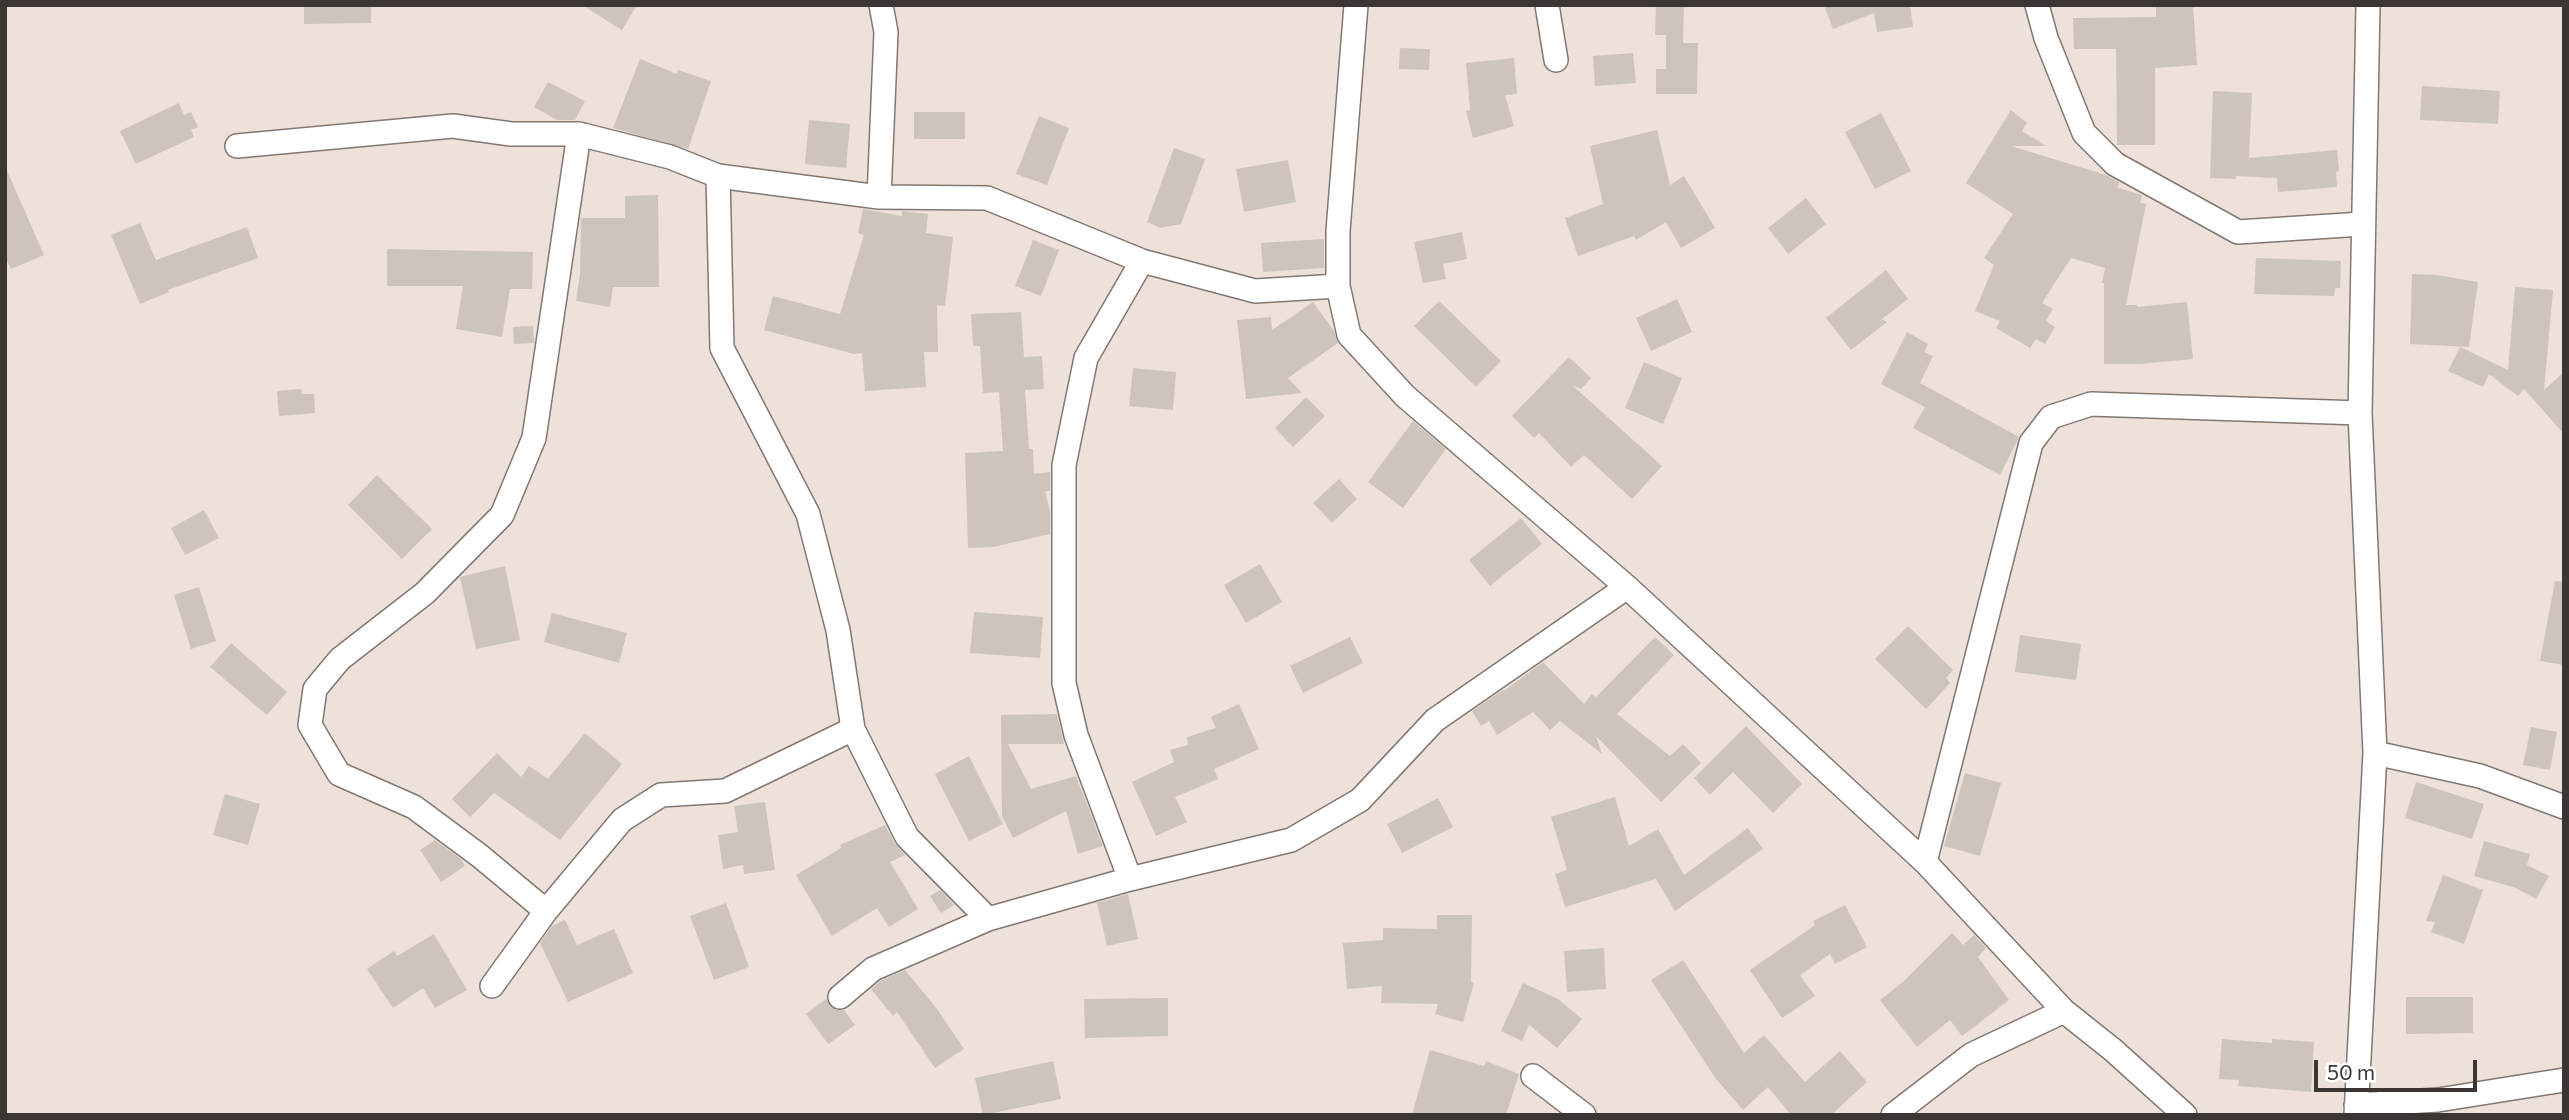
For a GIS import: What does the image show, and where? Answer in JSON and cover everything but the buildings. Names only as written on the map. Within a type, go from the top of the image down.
[{"type":"street","points":[[879,197],[886,32],[881,5]]},
{"type":"street","points":[[1356,5],[1338,231],[1338,286],[1349,335],[1405,396],[1627,587],[1925,862],[2064,1011],[2113,1050],[2185,1115]]},
{"type":"street","points":[[1548,5],[1556,60]]},
{"type":"street","points":[[2037,5],[2046,38],[2084,133],[2115,164],[2238,232],[2362,224]]},
{"type":"street","points":[[2368,5],[2360,413],[2375,753],[2356,1110],[2564,1080]]},
{"type":"street","points":[[237,146],[453,126],[511,134],[579,134],[670,157],[718,176],[879,197],[987,198],[1142,261],[1255,291],[1338,286]]},
{"type":"street","points":[[546,911],[480,856],[414,807],[340,774],[310,725],[315,689],[340,659],[425,593],[502,515],[534,438],[579,134]]},
{"type":"street","points":[[718,176],[722,348],[808,514],[838,630],[853,729],[907,837],[988,919]]},
{"type":"street","points":[[1130,879],[1076,735],[1064,683],[1064,465],[1086,358],[1142,261]]},
{"type":"street","points":[[1925,862],[2031,443],[2051,417],[2091,404],[2360,413]]},
{"type":"street","points":[[840,997],[873,969],[988,919],[1130,879],[1291,840],[1360,800],[1435,720],[1627,587]]},
{"type":"street","points":[[492,986],[546,911],[622,820],[661,795],[725,791],[853,729]]},
{"type":"street","points":[[2375,753],[2480,776],[2564,807]]},
{"type":"street","points":[[1892,1115],[1971,1055],[2064,1011]]},
{"type":"street","points":[[1533,1076],[1584,1115]]}]
